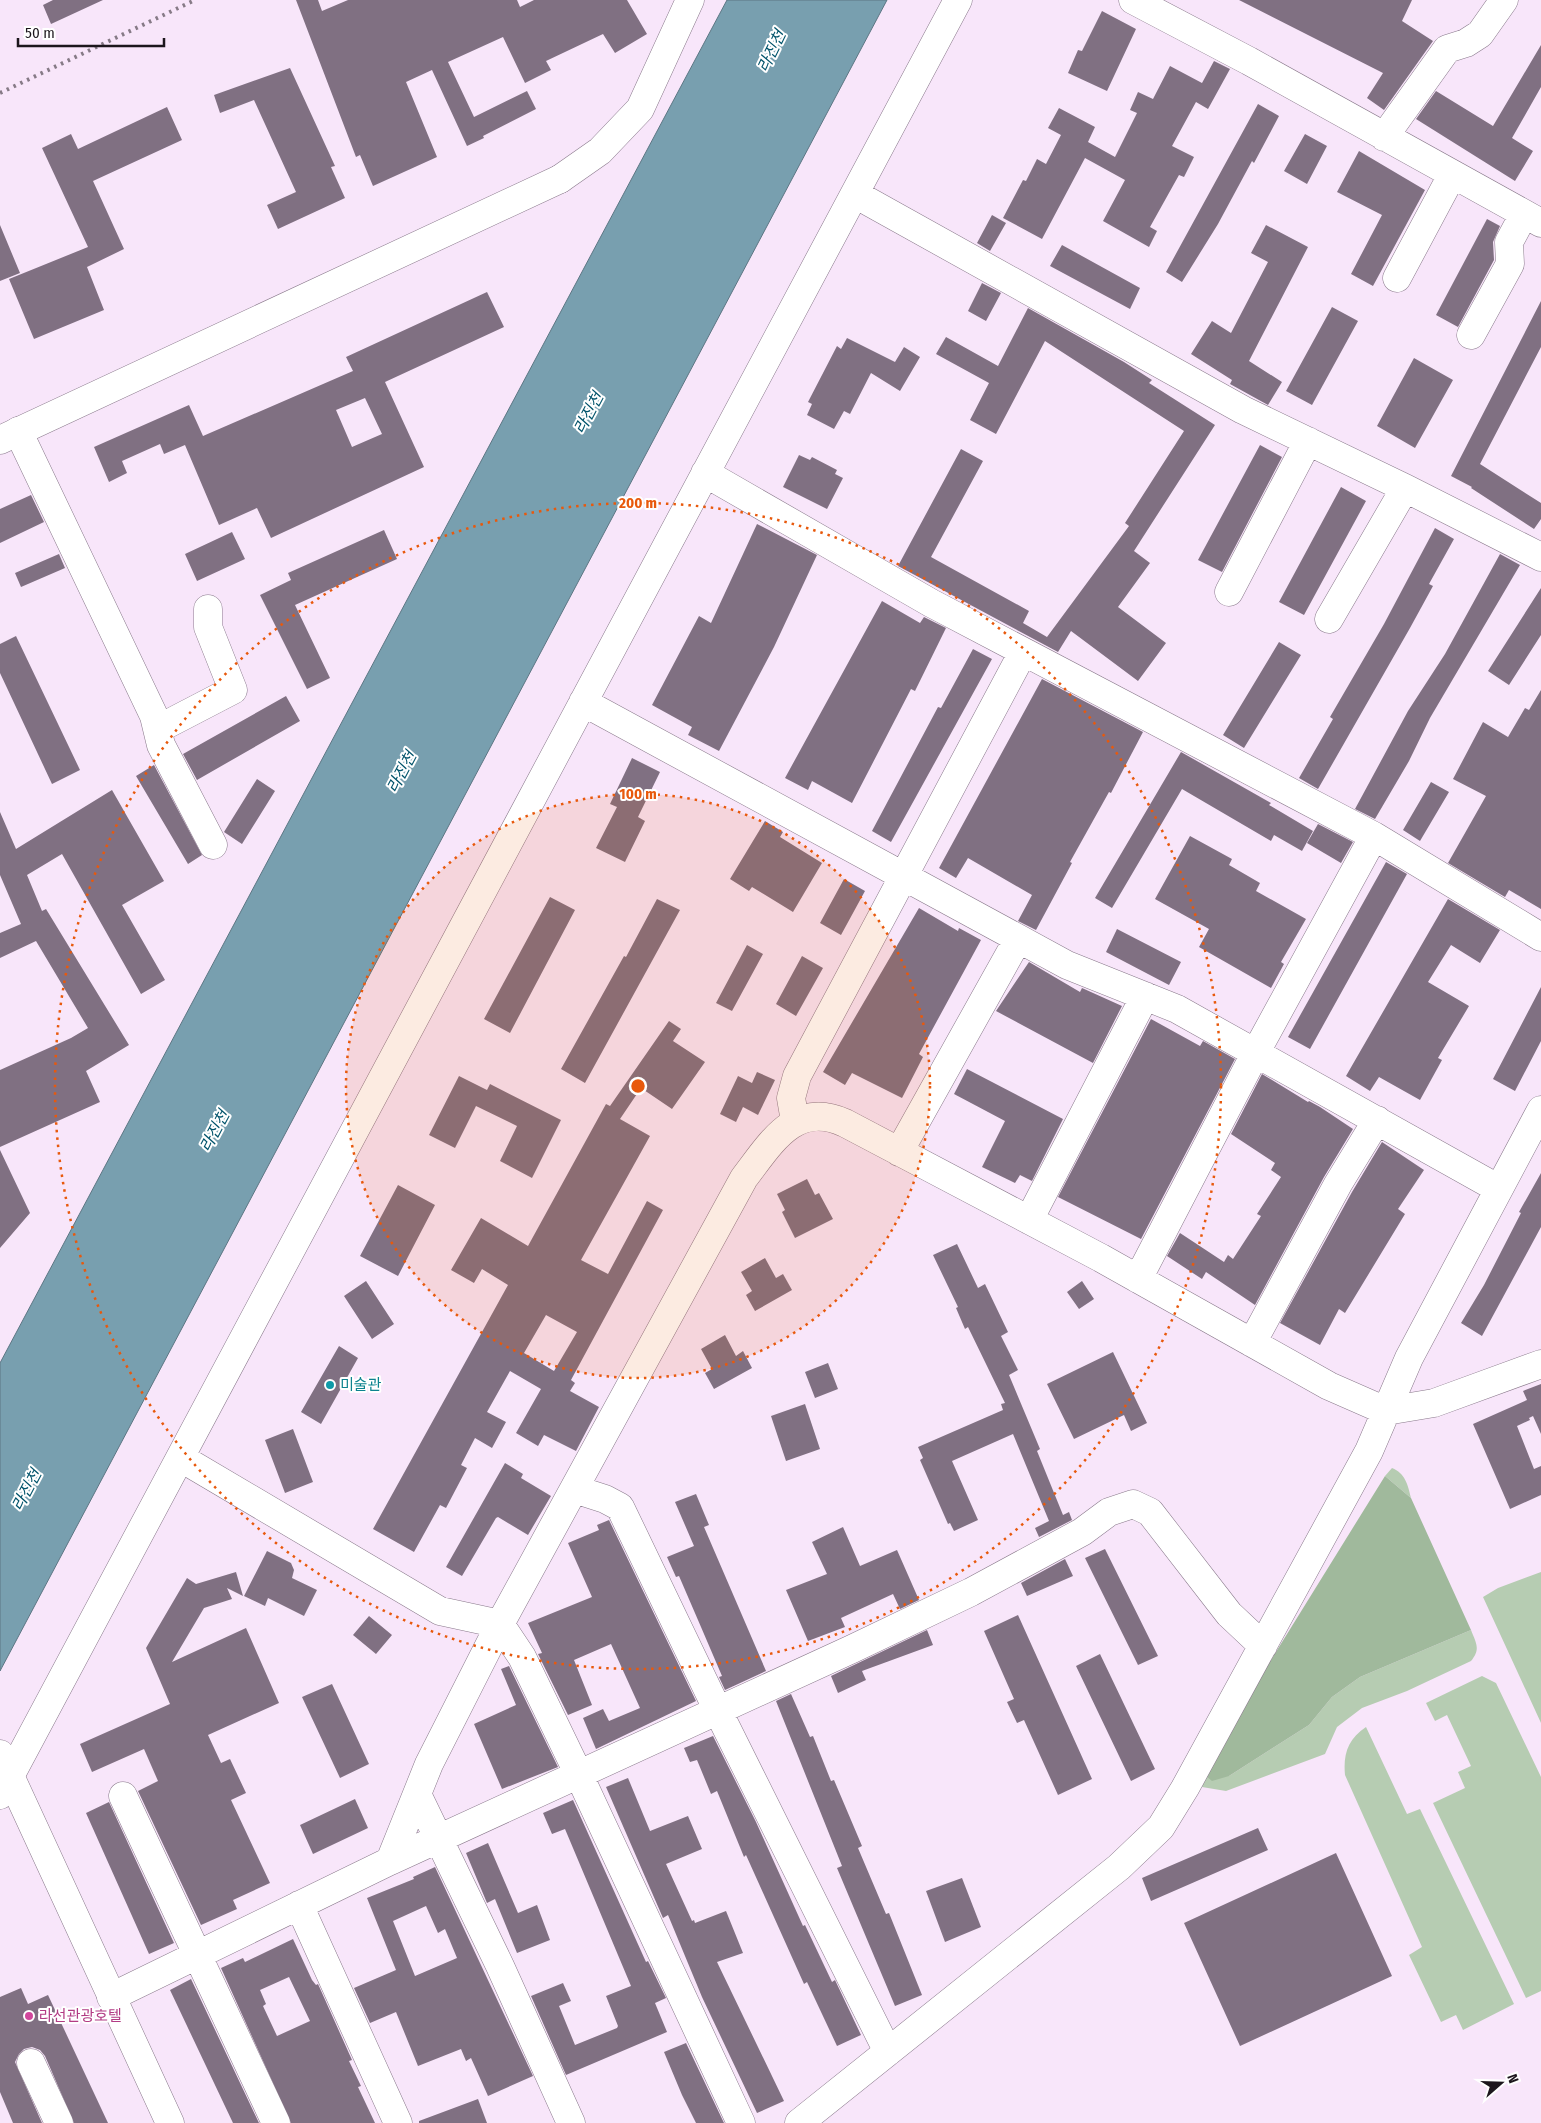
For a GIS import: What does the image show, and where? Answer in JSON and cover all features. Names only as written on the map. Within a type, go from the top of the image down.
[{"type":"street","points":[[213,845],[165,754],[154,716],[9,436],[560,179],[600,151],[640,109],[690,0]]},
{"type":"street","points":[[170,2123],[4,1775],[181,1458],[958,0]]},
{"type":"street","points":[[1133,0],[1249,61],[1533,219],[1509,242],[1510,264],[1471,335]]},
{"type":"street","points":[[1384,137],[1447,49],[1466,43],[1480,34],[1504,0]]},
{"type":"street","points":[[1397,278],[1452,175]]},
{"type":"street","points":[[855,194],[1243,410],[1308,440],[1541,557]]},
{"type":"street","points":[[1229,592],[1308,440]]},
{"type":"street","points":[[705,473],[931,603],[1374,836],[1541,937]]},
{"type":"street","points":[[1329,619],[1405,488]]},
{"type":"street","points":[[158,729],[232,690],[208,627],[208,609]]},
{"type":"street","points":[[795,1122],[791,1098],[797,1076],[1023,652]]},
{"type":"street","points":[[583,702],[1067,965],[1177,1009],[1499,1189]]},
{"type":"street","points":[[1138,1279],[1256,1052],[1374,836]]},
{"type":"street","points":[[900,1152],[1018,938]]},
{"type":"street","points":[[1029,1220],[1145,996]]},
{"type":"street","points":[[799,2123],[1120,1867],[1160,1827],[1185,1788],[1369,1451],[1409,1358],[1541,1110]]},
{"type":"street","points":[[390,1861],[429,1764],[500,1624],[744,1178],[777,1135],[795,1122],[830,1116],[1029,1220],[1329,1386],[1386,1411],[1434,1403],[1541,1364]]},
{"type":"street","points":[[1252,1343],[1338,1184],[1377,1120]]},
{"type":"street","points":[[181,1458],[440,1611],[500,1624],[522,1657],[580,1775],[741,2123]]},
{"type":"street","points":[[574,1489],[606,1499],[620,1507],[718,1711],[888,2052]]},
{"type":"street","points":[[111,1997],[390,1861],[580,1775],[971,1592],[1082,1532],[1109,1512],[1133,1504],[1150,1512],[1229,1614],[1263,1646]]},
{"type":"street","points":[[417,1794],[437,1840],[500,1966],[571,2123]]},
{"type":"street","points":[[124,1796],[276,2123]]},
{"type":"street","points":[[299,1906],[398,2123]]},
{"type":"street","points":[[31,2063],[59,2123]]},
{"type":"green space","points":[[1392,1468],[1403,1476],[1411,1498],[1385,1476]]},
{"type":"green space","points":[[1385,1476],[1411,1498],[1471,1630],[1360,1677],[1332,1697],[1309,1725],[1229,1776],[1212,1781],[1206,1776],[1207,1763]]},
{"type":"green space","points":[[1541,1572],[1541,1723],[1483,1597],[1498,1588]]},
{"type":"green space","points":[[1471,1630],[1477,1649],[1471,1661],[1407,1691],[1362,1708],[1337,1727],[1325,1754],[1226,1791],[1202,1787],[1206,1776],[1229,1776],[1309,1725],[1332,1697],[1360,1677]]},
{"type":"green space","points":[[1482,1676],[1496,1683],[1541,1777],[1541,1991],[1526,1998],[1433,1803],[1465,1788],[1458,1772],[1471,1766],[1447,1715],[1435,1721],[1426,1703]]},
{"type":"green space","points":[[1366,1727],[1407,1814],[1420,1809],[1514,2004],[1463,2030],[1456,2015],[1441,2022],[1409,1955],[1422,1947],[1345,1775],[1345,1760],[1348,1748],[1355,1737]]},
{"type":"water","name":"라진천","points":[[727,0],[887,0],[0,1671],[0,1363]]},
{"type":"building","points":[[53,0],[103,0],[51,24],[43,5]]},
{"type":"building","points":[[296,0],[318,0],[322,11],[348,0],[517,0],[520,7],[534,0],[627,0],[647,34],[615,53],[603,34],[546,61],[551,70],[525,83],[503,37],[448,62],[474,117],[527,91],[536,109],[467,146],[432,70],[406,82],[437,157],[373,186],[360,155],[356,157]]},
{"type":"building","points":[[1239,0],[1412,0],[1402,21],[1433,41],[1384,110],[1367,98],[1383,73]]},
{"type":"building","points":[[1102,11],[1136,29],[1107,91],[1068,73],[1078,50],[1082,51]]},
{"type":"building","points":[[1541,45],[1541,87],[1512,138],[1533,151],[1515,181],[1416,119],[1436,91],[1493,126]]},
{"type":"building","points":[[1214,61],[1230,69],[1208,109],[1196,102],[1172,146],[1194,157],[1184,177],[1179,175],[1150,227],[1157,231],[1149,247],[1103,221],[1125,180],[1085,158],[1042,239],[1003,218],[1023,180],[1026,181],[1037,159],[1046,164],[1061,135],[1048,128],[1059,108],[1095,127],[1088,142],[1115,157],[1137,113],[1130,110],[1138,92],[1153,99],[1170,66],[1202,83]]},
{"type":"building","points":[[290,68],[335,166],[331,167],[345,198],[278,229],[267,205],[296,192],[254,100],[220,113],[214,95]]},
{"type":"building","points":[[1258,104],[1279,116],[1254,163],[1252,161],[1218,224],[1182,282],[1166,272]]},
{"type":"building","points":[[167,107],[182,140],[93,181],[124,249],[87,267],[104,310],[34,339],[9,279],[88,247],[42,148],[71,134],[78,149]]},
{"type":"building","points":[[1305,134],[1327,146],[1307,184],[1284,171]]},
{"type":"building","points":[[1359,151],[1425,190],[1373,286],[1351,274],[1382,215],[1337,192]]},
{"type":"building","points":[[992,215],[1006,223],[990,251],[977,243]]},
{"type":"building","points":[[1487,219],[1500,226],[1493,242],[1494,260],[1458,327],[1436,315]]},
{"type":"building","points":[[0,225],[20,273],[0,281]]},
{"type":"building","points":[[1266,225],[1308,247],[1249,361],[1282,382],[1268,405],[1230,384],[1232,380],[1191,354],[1212,321],[1231,333],[1268,262],[1251,253]]},
{"type":"building","points":[[1062,245],[1140,288],[1130,309],[1050,266]]},
{"type":"building","points":[[982,283],[1001,293],[986,321],[968,311]]},
{"type":"building","points":[[487,292],[504,327],[385,382],[424,467],[271,538],[257,508],[219,525],[185,445],[164,454],[160,444],[122,461],[127,473],[109,482],[94,447],[189,405],[203,436],[353,371],[346,357]],"holes":[[[365,398],[382,434],[352,447],[336,410]]]},
{"type":"building","points":[[1541,301],[1541,347],[1480,464],[1541,503],[1541,519],[1534,529],[1472,487],[1451,476]]},
{"type":"building","points":[[1332,307],[1358,321],[1312,405],[1286,391]]},
{"type":"building","points":[[1028,308],[1124,362],[1152,380],[1149,383],[1215,425],[1134,551],[1150,563],[1118,607],[1166,643],[1138,681],[1071,631],[1058,652],[898,566],[961,449],[983,461],[931,557],[1029,611],[1023,623],[1047,637],[1129,526],[1125,523],[1184,431],[1045,341],[996,434],[970,420],[989,383],[936,354],[946,337],[998,366]]},
{"type":"building","points":[[847,338],[895,362],[904,347],[920,357],[900,391],[871,373],[850,414],[844,411],[834,429],[807,415],[812,404],[808,402],[837,346],[841,349]]},
{"type":"building","points":[[1414,358],[1453,380],[1415,448],[1377,426]]},
{"type":"building","points":[[1260,445],[1282,457],[1222,572],[1198,560]]},
{"type":"building","points":[[799,455],[810,460],[812,457],[837,470],[835,474],[843,478],[827,509],[783,487]]},
{"type":"building","points":[[1341,487],[1366,501],[1304,615],[1279,602]]},
{"type":"building","points":[[31,495],[44,522],[0,543],[0,509]]},
{"type":"building","points":[[757,524],[817,555],[774,647],[719,751],[688,735],[692,727],[652,705],[699,616],[711,623]]},
{"type":"building","points":[[1435,528],[1454,539],[1429,584],[1433,586],[1318,789],[1299,778],[1333,719],[1330,717],[1384,624]]},
{"type":"building","points":[[384,530],[397,559],[295,605],[330,678],[307,689],[260,595],[291,580],[288,573]]},
{"type":"building","points":[[232,532],[245,559],[197,581],[185,554]]},
{"type":"building","points":[[59,554],[65,568],[21,587],[15,573]]},
{"type":"building","points":[[1500,554],[1520,565],[1430,718],[1409,761],[1375,819],[1355,809],[1408,711],[1445,654]]},
{"type":"building","points":[[1541,588],[1541,635],[1509,685],[1488,671]]},
{"type":"building","points":[[882,601],[920,623],[924,617],[946,628],[915,691],[911,689],[852,803],[812,781],[808,790],[785,778]]},
{"type":"building","points":[[16,636],[80,770],[52,784],[0,673],[0,644]]},
{"type":"building","points":[[1279,642],[1301,655],[1244,748],[1223,735]]},
{"type":"building","points":[[973,649],[992,659],[891,842],[872,831],[938,707],[941,708]]},
{"type":"building","points":[[1042,679],[1143,732],[1111,793],[1109,792],[1070,862],[1072,863],[1036,930],[1018,921],[1032,895],[968,858],[956,878],[939,868]]},
{"type":"building","points":[[1541,690],[1541,909],[1509,890],[1505,897],[1448,863],[1486,796],[1453,779],[1483,722],[1508,737],[1525,708],[1529,710]]},
{"type":"building","points":[[286,696],[300,721],[197,780],[183,754]]},
{"type":"building","points":[[1181,752],[1271,803],[1269,805],[1313,831],[1302,851],[1274,835],[1271,841],[1182,789],[1112,908],[1095,898]]},
{"type":"building","points":[[632,758],[660,772],[638,817],[645,821],[625,862],[596,848],[617,807],[610,804]]},
{"type":"building","points":[[154,765],[202,855],[188,864],[136,776]]},
{"type":"building","points":[[257,779],[275,791],[242,844],[224,832]]},
{"type":"building","points":[[1431,782],[1449,792],[1420,841],[1403,830]]},
{"type":"building","points":[[112,790],[164,881],[122,905],[165,980],[141,994],[62,854],[27,875],[42,911],[46,909],[129,1045],[86,1071],[100,1102],[0,1147],[0,1070],[71,1038],[88,1028],[36,941],[0,958],[0,933],[21,924],[0,875],[0,812],[16,849]]},
{"type":"building","points":[[765,821],[783,832],[780,837],[822,863],[793,912],[752,887],[749,891],[730,879]]},
{"type":"building","points":[[1318,824],[1353,842],[1341,863],[1307,843]]},
{"type":"building","points":[[1190,836],[1232,859],[1229,865],[1260,883],[1256,891],[1306,919],[1281,962],[1284,964],[1271,988],[1199,947],[1209,929],[1155,899]]},
{"type":"building","points":[[1386,862],[1407,874],[1310,1049],[1288,1037]]},
{"type":"building","points":[[844,879],[865,891],[841,935],[820,923]]},
{"type":"building","points":[[550,897],[575,910],[510,1033],[484,1019]]},
{"type":"building","points":[[657,899],[680,910],[585,1083],[561,1069],[624,956],[626,957]]},
{"type":"building","points":[[1448,899],[1500,930],[1480,963],[1451,945],[1428,982],[1469,1006],[1438,1058],[1442,1060],[1420,1100],[1379,1077],[1370,1091],[1346,1076]]},
{"type":"building","points":[[919,908],[958,931],[959,928],[981,940],[919,1054],[923,1057],[902,1098],[852,1073],[845,1085],[823,1072]]},
{"type":"building","points":[[1117,929],[1181,962],[1169,985],[1106,952]]},
{"type":"building","points":[[747,945],[763,954],[732,1011],[716,1003]]},
{"type":"building","points":[[802,956],[823,968],[796,1016],[776,1004]]},
{"type":"building","points":[[1029,962],[1080,992],[1082,988],[1122,1006],[1093,1063],[996,1011]]},
{"type":"building","points":[[1541,987],[1541,1041],[1515,1091],[1493,1079]]},
{"type":"building","points":[[1151,1019],[1200,1046],[1203,1041],[1235,1059],[1141,1239],[1058,1197]]},
{"type":"building","points":[[669,1021],[681,1029],[673,1041],[705,1062],[672,1109],[641,1088],[620,1119],[650,1136],[581,1260],[608,1274],[647,1201],[663,1210],[571,1380],[575,1383],[570,1391],[599,1407],[576,1451],[544,1435],[538,1446],[516,1433],[541,1389],[510,1371],[487,1412],[506,1422],[492,1448],[475,1438],[461,1465],[467,1468],[446,1508],[440,1505],[414,1552],[373,1529],[508,1285],[482,1269],[474,1283],[451,1270],[481,1218],[528,1246],[606,1104],[610,1106]],"holes":[[[546,1315],[577,1332],[554,1371],[524,1353]]]},
{"type":"building","points":[[967,1069],[1063,1119],[1032,1181],[1020,1175],[1015,1183],[982,1167],[1005,1121],[954,1094]]},
{"type":"building","points":[[757,1072],[775,1080],[758,1115],[743,1107],[736,1122],[720,1114],[738,1076],[752,1083]]},
{"type":"building","points":[[1262,1074],[1308,1102],[1320,1107],[1353,1129],[1324,1177],[1255,1305],[1206,1272],[1202,1279],[1167,1256],[1180,1233],[1224,1262],[1228,1255],[1233,1259],[1261,1216],[1257,1214],[1281,1177],[1271,1170],[1275,1163],[1231,1134]]},
{"type":"building","points":[[459,1076],[487,1090],[490,1084],[561,1120],[532,1178],[500,1161],[517,1126],[476,1106],[455,1148],[429,1135]]},
{"type":"building","points":[[1382,1142],[1424,1170],[1398,1209],[1405,1214],[1345,1313],[1339,1309],[1320,1345],[1280,1323],[1352,1192]]},
{"type":"building","points":[[0,1150],[30,1213],[0,1248]]},
{"type":"building","points":[[1541,1173],[1541,1227],[1482,1336],[1461,1323],[1484,1285],[1521,1213],[1519,1212]]},
{"type":"building","points":[[807,1179],[815,1195],[819,1193],[833,1219],[795,1238],[782,1212],[785,1210],[777,1194]]},
{"type":"building","points":[[398,1185],[435,1205],[398,1276],[360,1256]]},
{"type":"building","points":[[957,1244],[978,1288],[985,1284],[1008,1332],[1001,1336],[1018,1370],[1009,1375],[1040,1449],[1037,1451],[1063,1515],[1069,1512],[1072,1520],[1039,1537],[1035,1528],[1049,1521],[1013,1434],[952,1461],[978,1520],[954,1531],[950,1523],[948,1524],[920,1460],[923,1458],[918,1447],[1003,1410],[1001,1404],[1005,1403],[968,1327],[965,1329],[956,1308],[958,1307],[933,1255]]},
{"type":"building","points":[[765,1258],[776,1278],[783,1274],[792,1290],[755,1311],[746,1295],[752,1291],[741,1272]]},
{"type":"building","points":[[366,1281],[394,1324],[372,1339],[344,1296]]},
{"type":"building","points":[[1082,1281],[1094,1299],[1079,1309],[1067,1292]]},
{"type":"building","points":[[725,1335],[736,1356],[743,1351],[752,1368],[714,1389],[705,1373],[712,1369],[701,1349]]},
{"type":"building","name":"미술관","points":[[339,1346],[358,1358],[321,1424],[301,1412]]},
{"type":"building","points":[[1113,1352],[1147,1423],[1131,1431],[1124,1415],[1074,1439],[1047,1384]]},
{"type":"building","points":[[828,1363],[838,1389],[815,1398],[805,1372]]},
{"type":"building","points":[[1541,1384],[1541,1434],[1533,1416],[1529,1418],[1530,1420],[1517,1426],[1534,1469],[1541,1466],[1541,1495],[1510,1509],[1473,1424],[1527,1400],[1523,1391]]},
{"type":"building","points":[[805,1404],[820,1449],[786,1461],[771,1416]]},
{"type":"building","points":[[293,1429],[313,1482],[285,1493],[265,1440]]},
{"type":"building","points":[[505,1463],[523,1474],[521,1478],[551,1496],[528,1535],[498,1517],[496,1518],[462,1576],[446,1567]]},
{"type":"building","points":[[696,1494],[709,1525],[704,1527],[766,1671],[725,1690],[719,1677],[722,1676],[679,1576],[676,1577],[667,1557],[694,1546],[675,1502]]},
{"type":"building","points":[[609,1520],[696,1701],[596,1749],[583,1718],[603,1709],[609,1721],[640,1708],[611,1644],[574,1660],[592,1705],[568,1715],[538,1654],[542,1653],[528,1623],[592,1597],[568,1543],[599,1530],[597,1525]]},
{"type":"building","points":[[843,1527],[860,1566],[897,1550],[919,1600],[900,1609],[893,1594],[841,1618],[845,1627],[808,1641],[786,1590],[827,1574],[812,1542]]},
{"type":"building","points":[[1105,1549],[1158,1656],[1138,1665],[1085,1558]]},
{"type":"building","points":[[267,1551],[291,1563],[294,1570],[292,1578],[317,1590],[304,1616],[268,1598],[265,1606],[244,1596]]},
{"type":"building","points":[[1065,1559],[1073,1576],[1027,1596],[1021,1583]]},
{"type":"building","points":[[236,1572],[243,1596],[227,1588],[232,1599],[204,1608],[172,1662],[246,1628],[279,1703],[208,1735],[221,1763],[230,1759],[246,1793],[231,1800],[270,1883],[233,1900],[237,1909],[201,1925],[138,1791],[158,1781],[144,1749],[92,1772],[80,1744],[170,1704],[146,1648],[187,1578],[196,1584]]},
{"type":"building","points":[[1018,1615],[1092,1779],[1058,1795],[1024,1720],[1017,1723],[1007,1702],[1014,1699],[984,1631]]},
{"type":"building","points":[[369,1616],[392,1635],[376,1654],[353,1635]]},
{"type":"building","points":[[927,1630],[933,1645],[862,1671],[866,1680],[838,1693],[831,1676]]},
{"type":"building","points":[[1100,1654],[1155,1769],[1131,1781],[1076,1666]]},
{"type":"building","points":[[509,1666],[558,1767],[502,1789],[474,1724],[516,1705],[501,1669]]},
{"type":"building","points":[[332,1684],[369,1764],[340,1778],[302,1697]]},
{"type":"building","points":[[791,1694],[810,1737],[813,1736],[831,1781],[834,1780],[862,1846],[858,1848],[886,1914],[889,1913],[922,1995],[895,2006],[837,1868],[842,1866],[776,1701]]},
{"type":"building","points":[[713,1736],[756,1822],[803,1926],[805,1925],[832,1982],[835,1980],[861,2035],[837,2046],[807,1982],[804,1984],[746,1855],[744,1857],[717,1791],[711,1794],[697,1760],[690,1762],[684,1748]]},
{"type":"building","points":[[628,1778],[650,1831],[688,1816],[702,1849],[666,1864],[692,1921],[694,1920],[695,1923],[726,1911],[743,1953],[717,1962],[784,2101],[757,2113],[702,1997],[668,1915],[663,1918],[606,1787]]},
{"type":"building","points":[[355,1799],[368,1828],[313,1854],[300,1825]]},
{"type":"building","points":[[573,1800],[646,1962],[648,1961],[666,1998],[655,2003],[667,2032],[566,2075],[531,1996],[563,1983],[571,2001],[559,2006],[575,2045],[617,2028],[618,2026],[606,1996],[631,1986],[565,1829],[552,1834],[543,1813]]},
{"type":"building","points":[[109,1802],[174,1943],[149,1954],[86,1813]]},
{"type":"building","points":[[1258,1828],[1268,1850],[1151,1901],[1142,1878]]},
{"type":"building","points":[[488,1843],[518,1913],[537,1905],[550,1940],[517,1953],[495,1899],[487,1903],[466,1853]]},
{"type":"building","points":[[1336,1853],[1392,1976],[1240,2046],[1184,1923]]},
{"type":"building","points":[[435,1867],[533,2076],[488,2096],[471,2058],[466,2061],[461,2049],[418,2066],[396,2012],[370,2023],[354,1988],[396,1970],[367,1898],[414,1879],[413,1877]],"holes":[[[426,1906],[438,1933],[445,1929],[457,1958],[415,1976],[393,1921]]]},
{"type":"building","points":[[962,1878],[981,1927],[945,1942],[926,1891]]},
{"type":"building","points":[[293,1939],[312,1980],[316,1985],[318,1984],[352,2060],[349,2061],[361,2086],[358,2087],[375,2123],[291,2123],[221,1968],[243,1958],[245,1962]],"holes":[[[289,1977],[310,2021],[277,2036],[263,2006],[266,2004],[260,1990]]]},
{"type":"building","points":[[191,1979],[259,2123],[233,2123],[170,1990]]},
{"type":"building","points":[[21,1988],[28,2004],[48,1995],[108,2123],[74,2123],[45,2056],[40,2050],[32,2047],[24,2049],[15,2062],[42,2123],[13,2123],[0,2092],[0,1997]]},
{"type":"building","points":[[686,2043],[724,2123],[696,2123],[682,2095],[664,2052]]},
{"type":"building","points":[[478,2099],[487,2123],[419,2123],[419,2121]]},
{"type":"railway","points":[[0,93],[195,0]]},
{"type":"place","name":"미술관","points":[[330,1385]]},
{"type":"place","name":"라선관광호텔","points":[[29,2016]]}]
